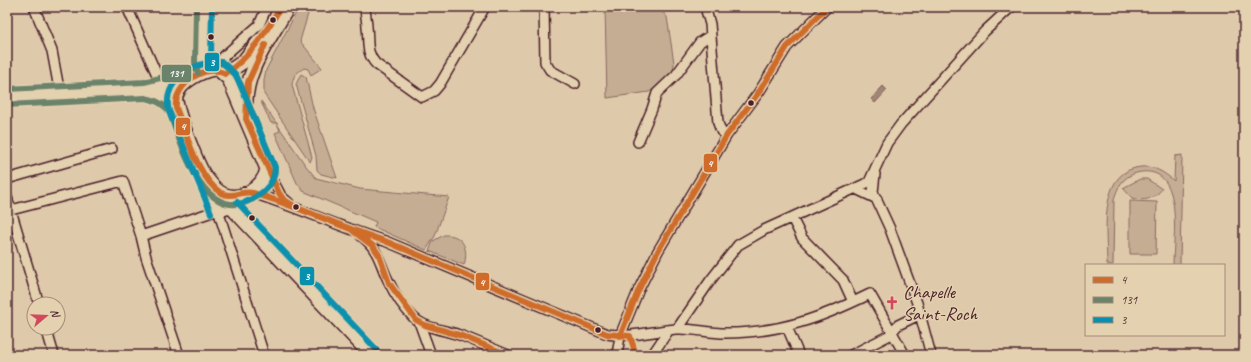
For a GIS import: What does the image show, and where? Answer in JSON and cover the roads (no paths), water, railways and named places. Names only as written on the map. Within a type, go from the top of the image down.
[{"type":"main road","points":[[7,97],[160,89],[206,71],[222,72],[237,67],[249,56],[282,7]]},
{"type":"main road","points":[[246,119],[246,94],[250,74],[274,27],[288,7]]},
{"type":"main road","points":[[176,108],[175,96],[180,87],[184,83],[206,71]]},
{"type":"main road","points":[[203,174],[221,193],[228,196],[243,194],[256,189],[262,183],[267,169],[229,79],[222,72]]},
{"type":"main road","points":[[160,89],[171,100],[176,108],[203,174],[224,208],[371,355]]},
{"type":"main road","points":[[224,208],[243,194]]},
{"type":"street","points":[[34,7],[52,51],[60,94]]},
{"type":"street","points":[[127,7],[157,75],[160,89]]},
{"type":"street","points":[[204,7],[203,61],[206,71]]},
{"type":"street","points":[[222,72],[224,56],[259,25],[267,7]]},
{"type":"street","points":[[365,7],[368,28],[367,46],[371,58],[376,64],[417,95],[422,97],[427,95],[440,84],[485,7]]},
{"type":"street","points":[[544,7],[545,62],[550,70],[575,84]]},
{"type":"street","points":[[705,7],[711,35],[718,123],[722,131],[727,135]]},
{"type":"street","points":[[617,355],[620,336],[639,289],[655,258],[727,135],[759,92],[786,48],[827,7]]},
{"type":"street","points":[[652,355],[673,330],[734,248],[744,241],[869,182],[888,144],[901,124],[985,31],[1011,7]]},
{"type":"street","points":[[638,142],[657,93],[676,75],[700,42],[711,35]]},
{"type":"street","points":[[7,179],[112,149]]},
{"type":"street","points":[[267,169],[281,196],[294,206]]},
{"type":"street","points":[[876,169],[873,184],[877,200],[890,229],[921,314],[930,355]]},
{"type":"street","points":[[11,210],[123,181],[141,236],[151,274],[179,355]]},
{"type":"street","points":[[856,189],[877,200]]},
{"type":"street","points":[[243,194],[294,206],[353,231],[385,241],[607,334],[620,336],[673,330],[726,333],[772,330],[787,327],[854,302],[870,294],[893,331],[905,355]]},
{"type":"street","points":[[7,197],[37,296]]},
{"type":"street","points":[[141,236],[224,208],[264,355]]},
{"type":"street","points":[[792,218],[802,238],[843,280],[854,302]]},
{"type":"street","points":[[353,231],[370,242],[379,255],[389,283],[402,303],[419,322],[432,355]]},
{"type":"street","points":[[379,255],[385,241]]},
{"type":"street","points":[[851,355],[888,336],[898,325],[921,314]]},
{"type":"street","points":[[419,322],[462,336],[508,355]]},
{"type":"street","points":[[787,327],[799,355]]},
{"type":"street","points":[[48,336],[53,355]]},
{"type":"place","name":"Chapelle Saint-Roch","points":[[892,303]]}]
